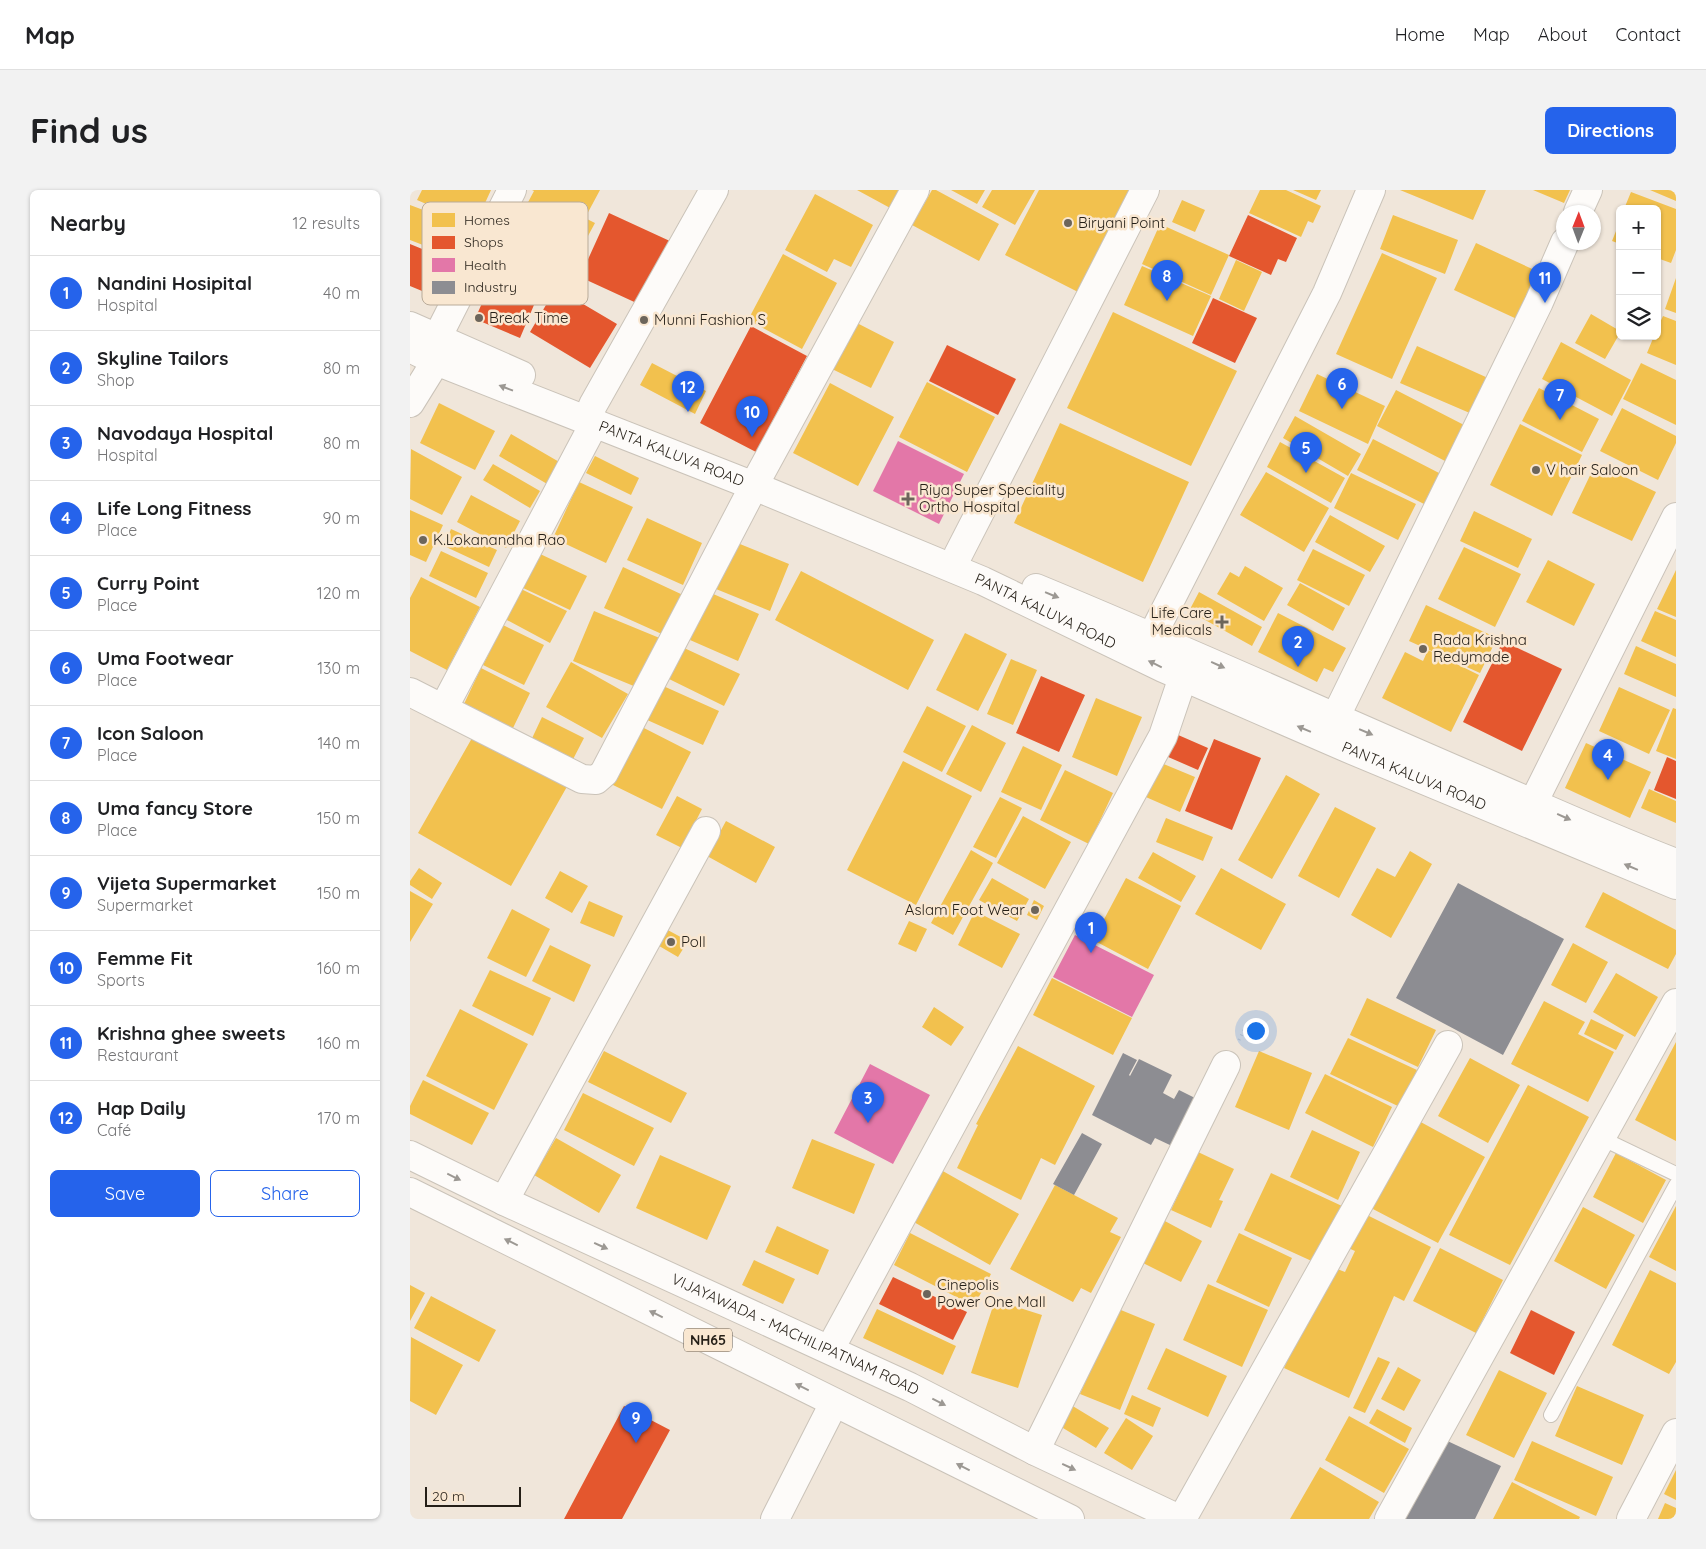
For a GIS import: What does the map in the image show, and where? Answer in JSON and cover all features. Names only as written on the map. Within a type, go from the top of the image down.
[{"type":"main road","points":[[506,202],[512,190]]},
{"type":"main road","points":[[443,709],[594,414],[714,190]]},
{"type":"main road","points":[[410,692],[582,779],[596,780],[604,773],[756,481],[915,190]]},
{"type":"main road","points":[[958,555],[1145,190]]},
{"type":"main road","points":[[1152,636],[1327,293],[1371,190]]},
{"type":"main road","points":[[1581,205],[1588,190]]},
{"type":"main road","points":[[1339,744],[1334,718],[1539,302],[1562,250]]},
{"type":"main road","points":[[410,403],[457,305]]},
{"type":"main road","name":"PANTA KALUVA ROAD","points":[[410,326],[436,350]]},
{"type":"main road","name":"PANTA KALUVA ROAD","points":[[410,348],[436,350],[756,481],[983,581],[1183,677],[1676,886]]},
{"type":"main road","name":"PANTA KALUVA ROAD","points":[[756,481],[886,525],[1152,636],[1334,718],[1626,844],[1676,863]]},
{"type":"main road","points":[[1533,803],[1676,517]]},
{"type":"main road","points":[[830,1350],[1162,736],[1183,677]]},
{"type":"main road","points":[[504,1201],[706,831]]},
{"type":"main road","points":[[1389,1519],[1676,1003]]},
{"type":"main road","points":[[1180,1519],[1448,1045]]},
{"type":"main road","points":[[1035,1451],[1226,1065]]},
{"type":"main road","name":"VIJAYAWADA - MACHILIPATNAM ROAD","points":[[410,1156],[910,1387],[1035,1451],[1180,1519]]},
{"type":"main road","name":"NH65","points":[[410,1192],[1070,1519]]},
{"type":"main road","points":[[775,1519],[834,1403]]},
{"type":"main road","points":[[1630,1519],[1676,1433]]},
{"type":"lane","points":[[1601,1138],[1676,1174]]},
{"type":"lane","points":[[1551,1415],[1676,1185]]},
{"type":"building: Homes","points":[[422,190],[491,190],[486,202],[422,202],[417,200]]},
{"type":"building: Homes","points":[[532,190],[600,190],[588,212],[588,202],[528,202],[534,191]]},
{"type":"building: Homes","points":[[857,190],[902,190],[892,209]]},
{"type":"building: Homes","points":[[932,190],[936,190],[999,224],[979,261],[912,225]]},
{"type":"building: Homes","points":[[951,190],[985,190],[977,204]]},
{"type":"building: Homes","points":[[992,190],[1035,190],[1015,225],[982,207]]},
{"type":"building: Homes","name":"Biryani Point","points":[[1039,190],[1131,190],[1078,292],[1005,255]]},
{"type":"building: Homes","points":[[1260,190],[1286,190],[1321,206],[1313,223],[1308,221],[1301,237],[1249,213]]},
{"type":"building: Homes","points":[[1293,190],[1321,190],[1316,200]]},
{"type":"building: Homes","points":[[1400,190],[1486,190],[1473,220]]},
{"type":"building: Homes","points":[[1533,190],[1570,190],[1564,203]]},
{"type":"building: Homes","points":[[1650,190],[1676,190],[1676,201]]},
{"type":"building: Homes","points":[[1631,192],[1676,209],[1676,250],[1671,263],[1661,259],[1661,205],[1626,205]]},
{"type":"building: Homes","points":[[815,194],[873,225],[851,267],[834,259],[827,272],[785,250]]},
{"type":"building: Homes","points":[[1182,200],[1205,210],[1195,232],[1172,222]]},
{"type":"building: Homes","points":[[410,205],[422,210],[422,245],[410,240]]},
{"type":"building: Homes","points":[[1393,215],[1458,240],[1445,274],[1380,249]]},
{"type":"building: Homes","points":[[588,220],[595,223],[588,236]]},
{"type":"building: Homes","points":[[1160,224],[1229,255],[1211,295],[1142,264]]},
{"type":"building: Homes","points":[[1616,231],[1616,242],[1612,241]]},
{"type":"building: Homes","points":[[1476,243],[1541,273],[1519,320],[1454,290]]},
{"type":"building: Homes","points":[[1382,253],[1437,278],[1392,379],[1336,354]]},
{"type":"building: Homes","points":[[783,254],[837,283],[802,349],[748,320]]},
{"type":"building: Homes","points":[[1236,260],[1262,272],[1244,311],[1219,299]]},
{"type":"building: Homes","points":[[1142,266],[1211,296],[1193,336],[1124,305]]},
{"type":"building: Homes","points":[[1676,278],[1676,313],[1665,309]]},
{"type":"building: Homes","points":[[1113,312],[1237,371],[1191,466],[1067,408]]},
{"type":"building: Homes","points":[[1591,314],[1616,329],[1616,340],[1605,359],[1575,343]]},
{"type":"building: Homes","points":[[1663,316],[1676,321],[1676,365],[1647,353],[1652,340],[1661,340],[1661,320]]},
{"type":"building: Homes","points":[[855,322],[894,342],[871,388],[832,369]]},
{"type":"building: Homes","points":[[1561,342],[1631,380],[1612,416],[1542,379]]},
{"type":"building: Homes","points":[[1417,346],[1488,378],[1472,414],[1400,383]]},
{"type":"building: Homes","points":[[652,363],[706,391],[695,414],[640,385]]},
{"type":"building: Homes","points":[[1641,363],[1676,380],[1676,425],[1623,399]]},
{"type":"building: Homes","points":[[1317,374],[1385,406],[1368,444],[1299,411]]},
{"type":"building: Homes","points":[[927,382],[995,417],[967,472],[899,437]]},
{"type":"building: Homes","points":[[830,383],[894,417],[858,486],[793,453]]},
{"type":"building: Homes","points":[[1539,388],[1599,419],[1582,452],[1522,421]]},
{"type":"building: Homes","points":[[1396,390],[1466,426],[1447,462],[1377,426]]},
{"type":"building: Homes","points":[[439,403],[495,431],[475,470],[420,443]]},
{"type":"building: Homes","points":[[1622,408],[1676,436],[1676,443],[1658,480],[1600,451]]},
{"type":"building: Homes","points":[[1295,416],[1361,454],[1348,476],[1283,438]]},
{"type":"building: Homes","points":[[1060,423],[1189,482],[1143,582],[1014,523]]},
{"type":"building: Homes","name":"V hair Saloon","points":[[1520,424],[1582,455],[1552,516],[1490,485]]},
{"type":"building: Homes","points":[[511,434],[561,463],[549,485],[499,456]]},
{"type":"building: Homes","points":[[1373,439],[1441,474],[1426,505],[1357,470]]},
{"type":"building: Homes","points":[[1280,442],[1345,478],[1331,503],[1267,467]]},
{"type":"building: Homes","points":[[411,449],[462,477],[442,515],[410,499]]},
{"type":"building: Homes","points":[[595,456],[639,478],[631,495],[586,473]]},
{"type":"building: Homes","points":[[1596,463],[1656,492],[1632,541],[1572,513]]},
{"type":"building: Homes","points":[[493,464],[540,491],[530,508],[483,480]]},
{"type":"building: Homes","points":[[1266,472],[1329,508],[1304,552],[1240,515]]},
{"type":"building: Homes","points":[[1351,473],[1416,504],[1398,540],[1334,508]]},
{"type":"building: Homes","points":[[579,482],[633,507],[606,563],[553,538]]},
{"type":"building: Homes","points":[[471,495],[520,521],[506,548],[457,522]]},
{"type":"building: Homes","name":"K.Lokanandha Rao","points":[[410,510],[443,525],[426,562],[410,555]]},
{"type":"building: Homes","points":[[1474,511],[1532,539],[1518,568],[1460,541]]},
{"type":"building: Homes","points":[[1330,515],[1385,546],[1370,572],[1315,542]]},
{"type":"building: Homes","points":[[647,518],[702,543],[683,585],[627,560]]},
{"type":"building: Homes","points":[[451,529],[497,550],[489,567],[444,546]]},
{"type":"building: Homes","points":[[735,542],[789,564],[770,611],[716,589]]},
{"type":"building: Homes","points":[[1464,547],[1521,574],[1495,627],[1438,599]]},
{"type":"building: Homes","points":[[1313,549],[1365,575],[1349,606],[1297,580]]},
{"type":"building: Homes","points":[[441,551],[488,573],[476,598],[429,576]]},
{"type":"building: Homes","points":[[538,553],[587,576],[570,610],[521,587]]},
{"type":"building: Homes","points":[[1548,560],[1595,584],[1574,626],[1526,602]]},
{"type":"building: Homes","points":[[1245,566],[1283,588],[1264,621],[1217,594],[1230,572],[1239,577]]},
{"type":"building: Homes","points":[[623,567],[683,595],[664,635],[604,608]]},
{"type":"building: Homes","points":[[1676,570],[1676,617],[1657,609]]},
{"type":"building: Homes","points":[[801,571],[934,640],[908,690],[775,620]]},
{"type":"building: Homes","points":[[421,577],[480,607],[447,670],[410,651],[410,598]]},
{"type":"building: Homes","points":[[1300,583],[1345,608],[1333,631],[1287,605]]},
{"type":"building: Homes","points":[[521,589],[567,611],[550,643],[505,619]]},
{"type":"building: Homes","points":[[1199,592],[1262,627],[1252,646],[1189,611]]},
{"type":"building: Homes","points":[[711,593],[759,614],[738,661],[690,640]]},
{"type":"building: Homes","points":[[1426,605],[1497,638],[1480,673],[1409,641]]},
{"type":"building: Homes","points":[[594,611],[662,639],[641,689],[573,661]]},
{"type":"building: Homes","points":[[1655,611],[1676,620],[1676,657],[1641,641]]},
{"type":"building: Homes","points":[[1278,613],[1346,648],[1333,672],[1324,668],[1317,682],[1258,652]]},
{"type":"building: Homes","points":[[503,625],[544,645],[524,685],[483,665]]},
{"type":"building: Homes","points":[[965,633],[1007,654],[978,711],[936,690]]},
{"type":"building: Homes","points":[[1636,646],[1676,664],[1676,697],[1624,674]]},
{"type":"building: Homes","points":[[682,647],[740,674],[724,706],[667,678]]},
{"type":"building: Homes","points":[[1428,650],[1479,675],[1451,732],[1382,698],[1405,652],[1423,661]]},
{"type":"building: Homes","points":[[1011,659],[1037,670],[1013,725],[987,714]]},
{"type":"building: Homes","points":[[571,662],[628,694],[602,738],[546,707]]},
{"type":"building: Homes","points":[[481,668],[530,693],[513,728],[464,704]]},
{"type":"building: Homes","points":[[661,685],[719,711],[703,745],[645,719]]},
{"type":"building: Homes","points":[[1619,687],[1670,710],[1649,754],[1599,731]]},
{"type":"building: Homes","points":[[1096,698],[1142,717],[1117,776],[1072,757]]},
{"type":"building: Homes","points":[[927,706],[966,726],[942,772],[903,752]]},
{"type":"building: Homes","points":[[1673,708],[1676,709],[1676,759],[1656,751]]},
{"type":"building: Homes","points":[[542,717],[584,738],[568,769],[527,749]]},
{"type":"building: Homes","points":[[972,725],[1006,743],[981,792],[946,774]]},
{"type":"building: Homes","points":[[640,726],[691,752],[662,809],[611,784]]},
{"type":"building: Homes","points":[[476,731],[569,783],[511,886],[418,833]]},
{"type":"building: Homes","points":[[1586,743],[1651,772],[1630,818],[1565,788]]},
{"type":"building: Homes","points":[[1023,746],[1062,765],[1041,810],[1001,792]]},
{"type":"building: Homes","points":[[1154,760],[1195,777],[1180,812],[1139,794]]},
{"type":"building: Homes","points":[[903,761],[972,796],[916,905],[847,870]]},
{"type":"building: Homes","points":[[1065,770],[1113,793],[1089,844],[1040,820]]},
{"type":"building: Homes","points":[[1286,775],[1320,794],[1272,879],[1238,860]]},
{"type":"building: Homes","points":[[1649,789],[1676,801],[1676,823],[1641,808]]},
{"type":"building: Homes","points":[[677,796],[702,809],[682,848],[656,835]]},
{"type":"building: Homes","points":[[1000,797],[1022,808],[996,858],[973,847]]},
{"type":"building: Homes","points":[[1335,807],[1376,828],[1339,898],[1298,876]]},
{"type":"building: Homes","points":[[1023,816],[1071,842],[1045,889],[997,863]]},
{"type":"building: Homes","points":[[1166,818],[1213,837],[1203,861],[1156,842]]},
{"type":"building: Homes","points":[[726,821],[775,847],[756,883],[707,856]]},
{"type":"building: Homes","points":[[971,850],[993,863],[953,935],[931,923]]},
{"type":"building: Homes","points":[[1410,851],[1432,864],[1391,938],[1351,915],[1377,868],[1395,877]]},
{"type":"building: Homes","points":[[1153,852],[1196,876],[1181,902],[1138,878]]},
{"type":"building: Homes","points":[[419,868],[442,883],[432,899],[410,885],[410,881]]},
{"type":"building: Homes","points":[[1221,868],[1286,904],[1261,950],[1195,914]]},
{"type":"building: Homes","points":[[560,871],[588,886],[572,913],[545,898]]},
{"type":"building: Homes","points":[[992,878],[1029,899],[1017,921],[979,900]]},
{"type":"building: Homes","points":[[1126,878],[1181,906],[1148,969],[1093,940]]},
{"type":"building: Homes","points":[[410,891],[433,904],[410,942]]},
{"type":"building: Homes","points":[[1603,892],[1676,930],[1676,954],[1668,969],[1585,927]]},
{"type":"building: Homes","name":"Aslam Foot Wear","points":[[1034,900],[1044,906],[1037,920],[1027,915]]},
{"type":"building: Homes","points":[[589,901],[623,916],[614,937],[580,923]]},
{"type":"building: Homes","points":[[512,909],[550,929],[526,977],[487,958]]},
{"type":"building: Homes","points":[[975,911],[1020,934],[1002,968],[958,945]]},
{"type":"building: Homes","points":[[909,921],[927,929],[916,952],[898,944]]},
{"type":"building: Homes","name":"Poll","points":[[664,928],[688,941],[678,957],[654,943]]},
{"type":"building: Homes","points":[[1573,943],[1608,962],[1586,1003],[1551,985]]},
{"type":"building: Homes","points":[[550,945],[591,965],[574,1002],[532,981]]},
{"type":"building: Homes","points":[[490,970],[551,998],[533,1036],[472,1006]]},
{"type":"building: Homes","points":[[1616,973],[1658,997],[1635,1037],[1593,1012]]},
{"type":"building: Homes","points":[[1052,978],[1132,1018],[1113,1055],[1033,1015]]},
{"type":"building: Homes","points":[[1367,998],[1436,1030],[1418,1067],[1350,1035]]},
{"type":"building: Homes","points":[[1544,1001],[1585,1022],[1578,1034],[1614,1052],[1588,1102],[1511,1064]]},
{"type":"building: Homes","points":[[934,1007],[964,1027],[951,1046],[922,1027]]},
{"type":"building: Homes","points":[[460,1009],[528,1044],[494,1110],[426,1076]]},
{"type":"building: Homes","points":[[1591,1019],[1624,1035],[1616,1050],[1584,1034]]},
{"type":"building: Homes","points":[[1348,1038],[1417,1070],[1400,1107],[1330,1074]]},
{"type":"building: Homes","points":[[1676,1042],[1676,1141],[1635,1120]]},
{"type":"building: Homes","points":[[1018,1046],[1095,1086],[1055,1165],[1041,1158],[1021,1200],[957,1168],[978,1125],[976,1124]]},
{"type":"building: Homes","points":[[604,1051],[687,1093],[671,1123],[588,1082]]},
{"type":"building: Homes","points":[[1259,1051],[1312,1073],[1289,1130],[1235,1107]]},
{"type":"building: Homes","points":[[1470,1058],[1520,1085],[1488,1143],[1438,1116]]},
{"type":"building: Homes","points":[[1325,1074],[1392,1107],[1373,1147],[1305,1113]]},
{"type":"building: Homes","points":[[423,1080],[489,1113],[472,1145],[410,1114],[410,1106]]},
{"type":"building: Homes","points":[[1528,1085],[1589,1117],[1510,1265],[1449,1235]]},
{"type":"building: Homes","points":[[583,1093],[654,1128],[634,1166],[564,1130]]},
{"type":"building: Homes","points":[[1417,1120],[1485,1157],[1438,1243],[1371,1208]]},
{"type":"building: Homes","points":[[1312,1130],[1360,1152],[1338,1200],[1290,1177]]},
{"type":"building: Homes","points":[[556,1138],[621,1175],[599,1213],[534,1175]]},
{"type":"building: Homes","points":[[812,1139],[875,1164],[854,1214],[792,1188]]},
{"type":"building: Homes","points":[[1198,1152],[1234,1169],[1219,1200],[1223,1201],[1211,1228],[1171,1210]]},
{"type":"building: Homes","points":[[1616,1153],[1666,1180],[1643,1223],[1593,1197]]},
{"type":"building: Homes","points":[[660,1155],[731,1186],[707,1240],[636,1208]]},
{"type":"building: Homes","points":[[941,1170],[1019,1214],[990,1265],[912,1221]]},
{"type":"building: Homes","points":[[1271,1173],[1342,1206],[1316,1263],[1244,1230]]},
{"type":"building: Homes","points":[[1055,1185],[1118,1218],[1110,1232],[1121,1237],[1091,1293],[1081,1288],[1073,1302],[1010,1269]]},
{"type":"building: Homes","points":[[1676,1206],[1676,1271],[1649,1257]]},
{"type":"building: Homes","points":[[1583,1207],[1635,1235],[1606,1289],[1554,1261]]},
{"type":"building: Homes","points":[[1363,1213],[1431,1247],[1404,1301],[1394,1296],[1349,1398],[1284,1368],[1332,1267],[1345,1272],[1355,1251],[1346,1247]]},
{"type":"building: Homes","points":[[1163,1220],[1202,1241],[1181,1282],[1141,1262]]},
{"type":"building: Homes","points":[[777,1226],[829,1250],[818,1275],[765,1252]]},
{"type":"building: Homes","points":[[910,1233],[991,1274],[974,1306],[894,1265]]},
{"type":"building: Homes","points":[[1239,1233],[1292,1258],[1269,1307],[1216,1282]]},
{"type":"building: Homes","points":[[1440,1248],[1503,1280],[1476,1333],[1413,1301]]},
{"type":"building: Homes","points":[[754,1260],[795,1279],[783,1304],[742,1285]]},
{"type":"building: Homes","points":[[1650,1270],[1676,1283],[1676,1362],[1669,1374],[1612,1345]]},
{"type":"building: Homes","points":[[1208,1284],[1268,1310],[1242,1367],[1183,1340]]},
{"type":"building: Homes","points":[[410,1285],[425,1293],[410,1321]]},
{"type":"building: Homes","points":[[431,1296],[496,1330],[479,1362],[414,1328]]},
{"type":"building: Homes","points":[[995,1300],[1042,1315],[1018,1388],[971,1373]]},
{"type":"building: Homes","points":[[1116,1308],[1155,1324],[1120,1410],[1080,1394]]},
{"type":"building: Homes","points":[[877,1309],[956,1346],[943,1375],[863,1338]]},
{"type":"building: Homes","points":[[411,1337],[463,1365],[436,1415],[410,1401]]},
{"type":"building: Homes","points":[[1166,1348],[1227,1376],[1208,1417],[1147,1389]]},
{"type":"building: Homes","points":[[1378,1357],[1390,1362],[1365,1413],[1353,1408]]},
{"type":"building: Homes","points":[[1398,1367],[1421,1380],[1404,1411],[1381,1399]]},
{"type":"building: Homes","points":[[1499,1370],[1547,1393],[1514,1458],[1466,1435]]},
{"type":"building: Homes","points":[[1577,1386],[1644,1415],[1622,1465],[1555,1436]]},
{"type":"building: Homes","points":[[1132,1395],[1161,1408],[1153,1427],[1124,1414]]},
{"type":"building: Homes","points":[[1071,1405],[1109,1428],[1096,1448],[1058,1425]]},
{"type":"building: Homes","points":[[1377,1409],[1412,1428],[1405,1443],[1369,1423]]},
{"type":"building: Homes","points":[[1349,1416],[1409,1449],[1384,1493],[1325,1460]]},
{"type":"building: Homes","points":[[1126,1418],[1153,1436],[1132,1470],[1104,1453]]},
{"type":"building: Homes","points":[[1532,1441],[1613,1477],[1596,1516],[1514,1480]]},
{"type":"building: Homes","points":[[1320,1467],[1379,1502],[1369,1519],[1290,1519]]},
{"type":"building: Homes","points":[[1676,1470],[1676,1500],[1664,1494]]},
{"type":"building: Homes","points":[[1512,1482],[1580,1517],[1579,1519],[1493,1519]]},
{"type":"building: Homes","points":[[1665,1503],[1676,1508],[1676,1519],[1658,1519]]},
{"type":"building: Shops","points":[[609,213],[672,242],[643,306],[588,281],[588,259]]},
{"type":"building: Shops","points":[[1248,215],[1297,238],[1286,262],[1278,259],[1271,275],[1229,256]]},
{"type":"building: Shops","points":[[410,244],[422,249],[422,291],[410,286]]},
{"type":"building: Shops","points":[[1213,298],[1257,318],[1235,363],[1192,343]]},
{"type":"building: Shops","points":[[481,305],[534,305],[520,338],[475,319]]},
{"type":"building: Shops","points":[[546,305],[585,305],[617,324],[590,368],[530,332]]},
{"type":"building: Shops","points":[[751,326],[807,356],[756,452],[700,423]]},
{"type":"building: Shops","points":[[947,345],[1016,379],[998,415],[929,381]]},
{"type":"building: Shops","points":[[1503,641],[1562,669],[1522,751],[1463,722]]},
{"type":"building: Shops","points":[[1041,676],[1085,695],[1059,752],[1016,733]]},
{"type":"building: Shops","points":[[1169,731],[1208,748],[1198,770],[1159,753]]},
{"type":"building: Shops","points":[[1214,739],[1261,758],[1232,830],[1185,811]]},
{"type":"building: Shops","points":[[1667,757],[1676,761],[1676,799],[1654,790]]},
{"type":"building: Shops","points":[[893,1277],[967,1312],[953,1340],[879,1304]]},
{"type":"building: Shops","points":[[1531,1310],[1575,1332],[1554,1375],[1510,1353]]},
{"type":"building: Shops","points":[[624,1406],[670,1430],[622,1519],[564,1519]]},
{"type":"building: Health","points":[[898,441],[964,474],[939,524],[873,491]]},
{"type":"building: Health","points":[[1075,935],[1154,975],[1132,1017],[1053,977]]},
{"type":"building: Health","points":[[870,1064],[930,1095],[893,1164],[834,1133]]},
{"type":"building: Industry","points":[[1458,883],[1564,939],[1503,1055],[1396,998]]},
{"type":"building: Industry","points":[[1123,1053],[1137,1060],[1130,1076],[1139,1059],[1172,1075],[1163,1093],[1174,1099],[1179,1090],[1197,1099],[1172,1146],[1155,1138],[1151,1145],[1092,1115]]},
{"type":"building: Industry","points":[[1082,1133],[1102,1144],[1074,1195],[1053,1184]]},
{"type":"building: Industry","points":[[1441,1438],[1501,1466],[1475,1519],[1402,1519]]},
{"type":"place","name":"Biryani Point","points":[[1068,223]]},
{"type":"place","name":"Uma fancy Store","points":[[1167,301]]},
{"type":"place","name":"Krishna ghee sweets","points":[[1545,303]]},
{"type":"place","name":"Break Time","points":[[479,318]]},
{"type":"place","name":"Munni Fashion S","points":[[644,320]]},
{"type":"place","name":"Uma Footwear","points":[[1342,409]]},
{"type":"place","name":"Hap Daily","points":[[688,412]]},
{"type":"place","name":"Icon Saloon","points":[[1560,420]]},
{"type":"place","name":"Femme Fit","points":[[752,437]]},
{"type":"place","name":"V hair Saloon","points":[[1536,470]]},
{"type":"place","name":"Curry Point","points":[[1306,473]]},
{"type":"place","name":"Riya Super Speciality Ortho Hospital","points":[[908,499]]},
{"type":"place","name":"K.Lokanandha Rao","points":[[423,540]]},
{"type":"place","name":"Life Care Medicals","points":[[1222,622]]},
{"type":"place","name":"Rada Krishna Redymade","points":[[1423,649]]},
{"type":"place","name":"Skyline Tailors","points":[[1298,667]]},
{"type":"place","name":"Life Long Fitness","points":[[1608,780]]},
{"type":"place","name":"Aslam Foot Wear","points":[[1035,910]]},
{"type":"place","name":"Poll","points":[[671,942]]},
{"type":"place","name":"Nandini Hosipital","points":[[1091,953]]},
{"type":"place","name":"Navodaya Hospital","points":[[868,1123]]},
{"type":"place","name":"Cinepolis Power One Mall","points":[[927,1294]]},
{"type":"place","name":"Vijeta Supermarket","points":[[636,1443]]}]
